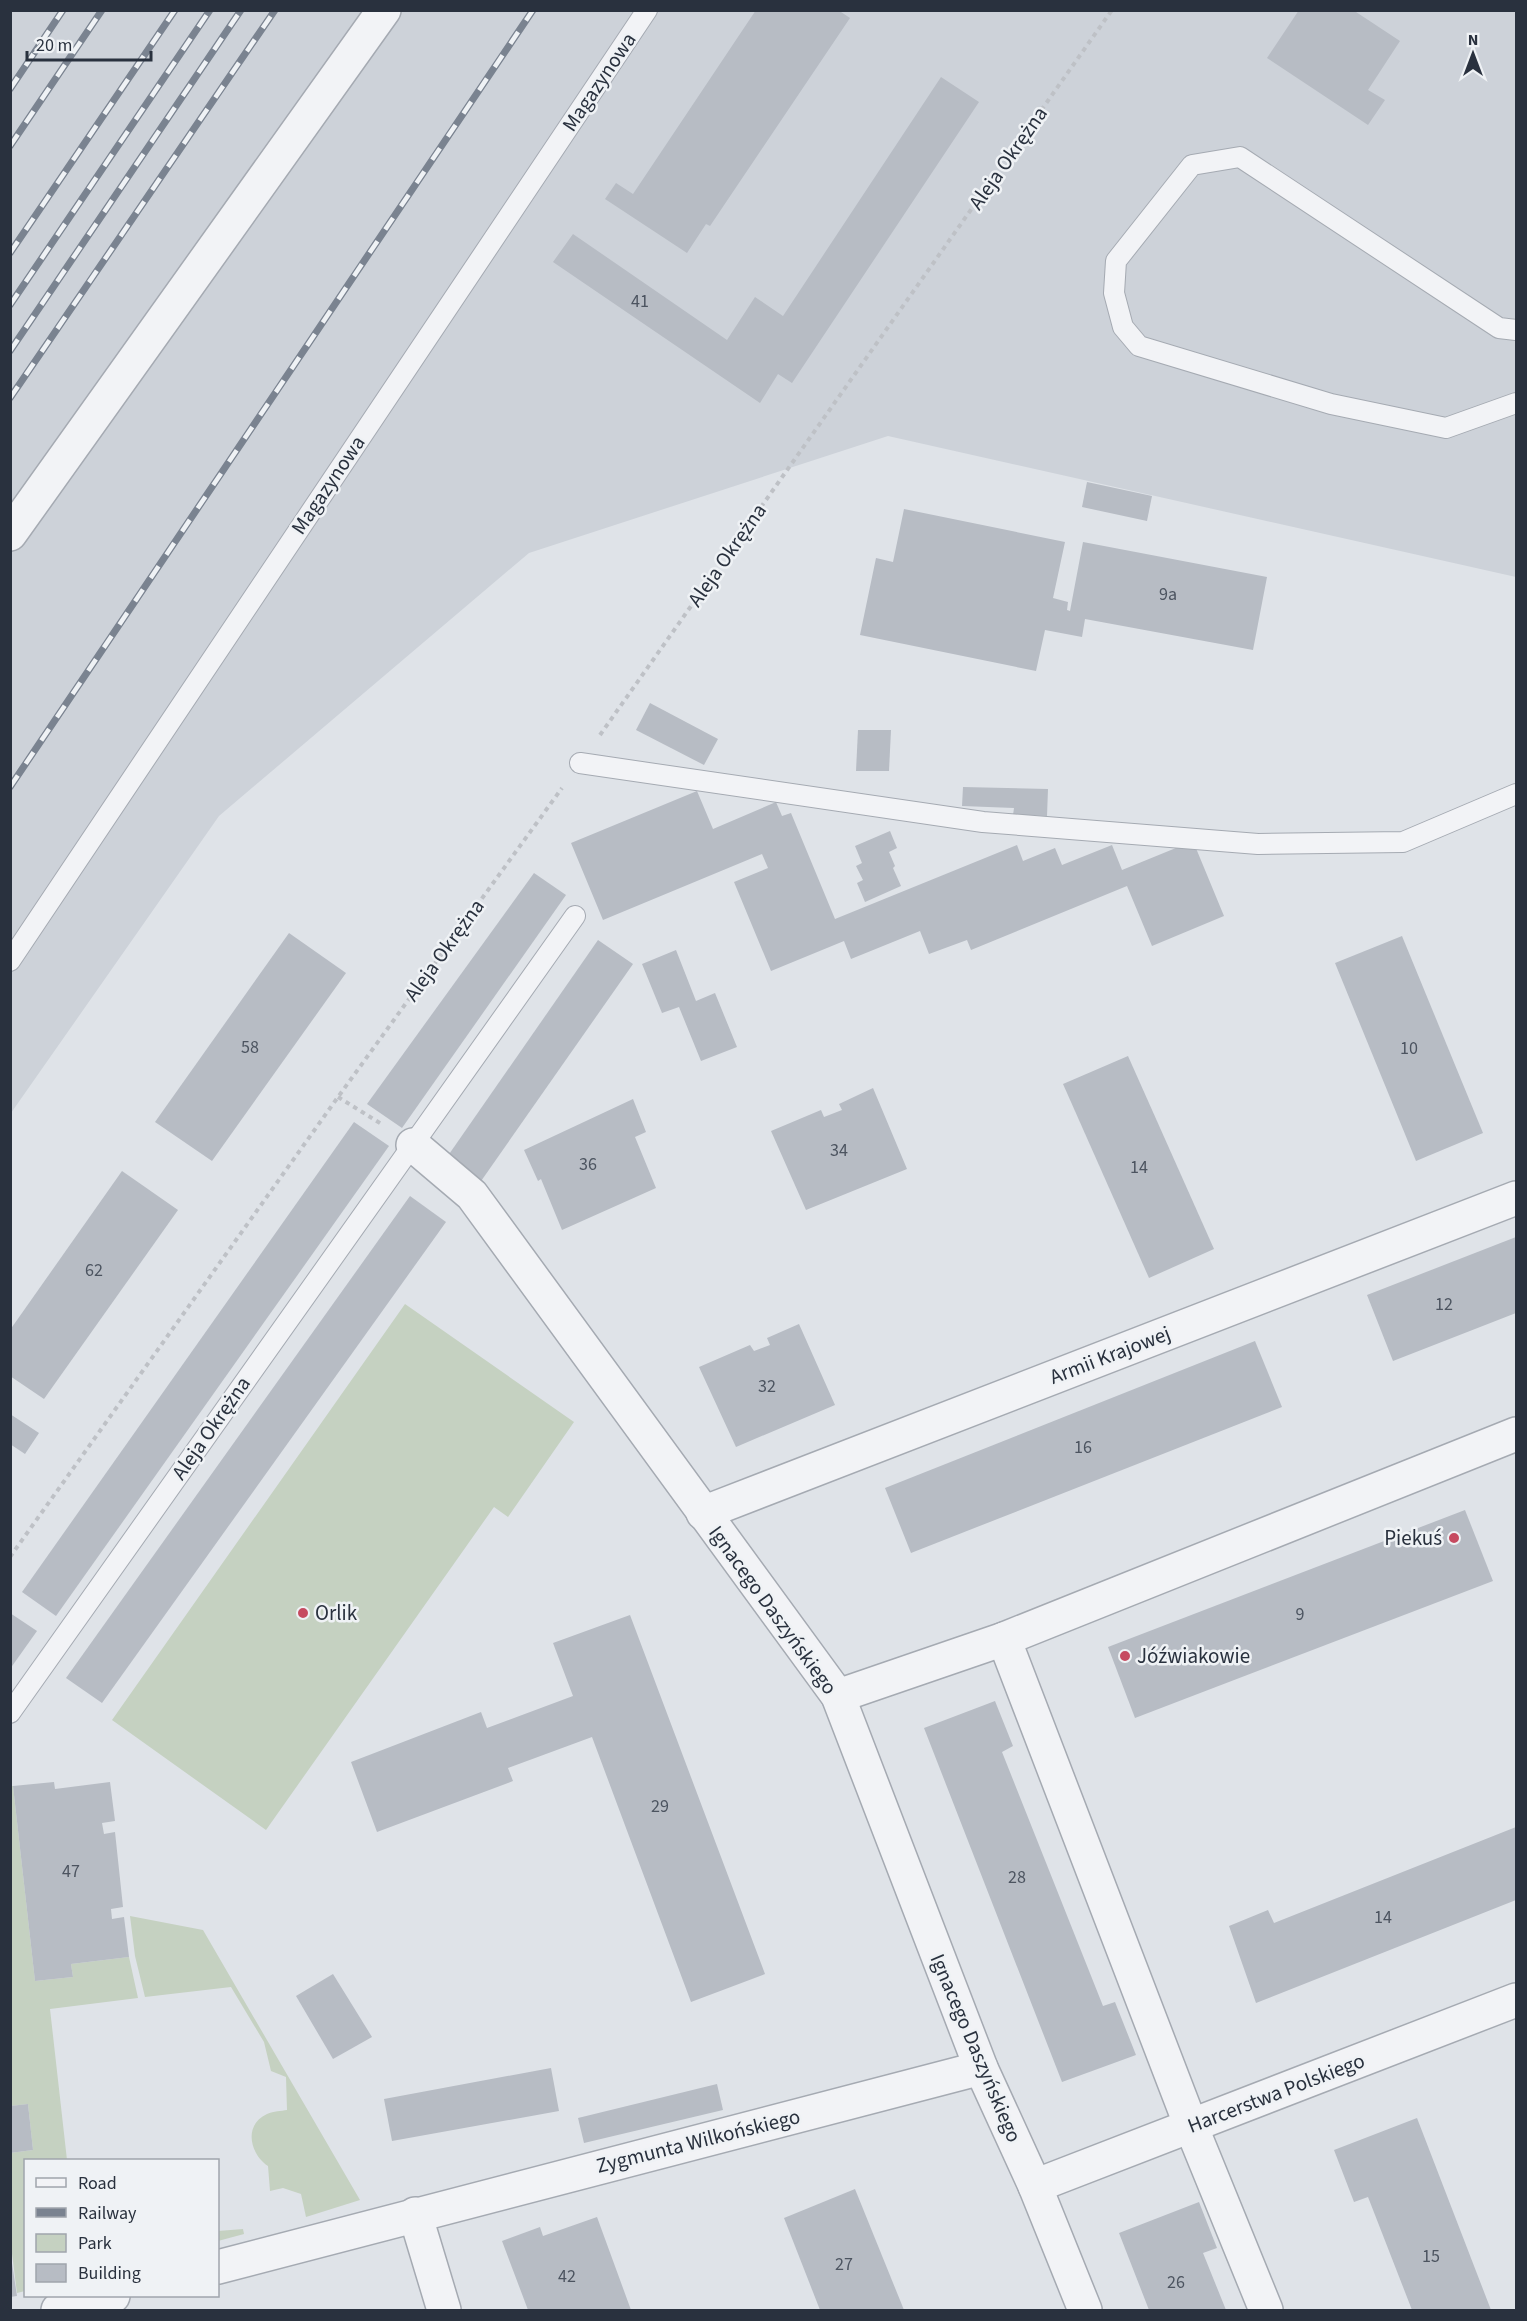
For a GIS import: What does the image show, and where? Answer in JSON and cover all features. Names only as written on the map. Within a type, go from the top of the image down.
[{"type":"street","points":[[10,534],[384,10]]},
{"type":"street","name":"Ignacego Daszyńskiego","points":[[413,1145],[472,1195],[838,1696],[981,2068],[1035,2186],[1085,2310]]},
{"type":"street","name":"Armii Krajowej","points":[[703,1512],[1516,1198]]},
{"type":"street","points":[[838,1696],[1004,1639],[1516,1434]]},
{"type":"street","points":[[1004,1639],[1191,2126],[1266,2310]]},
{"type":"street","name":"Harcerstwa Polskiego","points":[[1035,2186],[1516,2000]]},
{"type":"street","name":"Zygmunta Wilkońskiego","points":[[219,2267],[981,2068]]},
{"type":"street","points":[[416,2214],[444,2310]]},
{"type":"street","points":[[58,2310],[106,2297]]},
{"type":"lane","name":"Magazynowa","points":[[10,960],[647,10]]},
{"type":"lane","points":[[1516,330],[1499,328],[1240,157],[1192,165],[1116,261],[1114,293],[1123,327],[1139,346],[1331,404],[1446,428],[1516,403]]},
{"type":"lane","points":[[580,763],[983,822],[1258,844],[1403,842],[1516,794]]},
{"type":"lane","name":"Aleja Okrężna","points":[[10,1713],[575,916]]},
{"type":"path","name":"Aleja Okrężna","points":[[10,1557],[338,1097],[580,763],[1112,10]]},
{"type":"path","points":[[338,1097],[413,1145]]},
{"type":"shaded area","points":[[11,11],[1516,11],[1516,577],[888,436],[529,553],[219,816],[11,1113]]},
{"type":"green space","name":"Orlik","points":[[405,1304],[574,1422],[508,1517],[494,1507],[266,1830],[112,1720]]},
{"type":"green space","points":[[10,1786],[13,1786],[35,1981],[73,1977],[71,1964],[129,1957],[138,1998],[50,2009],[67,2159],[24,2159],[24,2291],[17,2293],[10,2238],[10,2153],[33,2150],[28,2104],[11,2106]]},
{"type":"green space","points":[[130,1916],[203,1930],[360,2200],[306,2217],[301,2194],[283,2188],[270,2191],[268,2166],[253,2147],[252,2132],[259,2119],[267,2114],[287,2110],[286,2077],[271,2071],[264,2042],[231,1987],[145,1997],[135,1956]]},
{"type":"green space","points":[[243,2229],[244,2234],[219,2241],[219,2231]]},
{"type":"building","points":[[756,10],[838,10],[850,18],[710,226],[706,224],[687,253],[605,199],[616,183],[633,194]]},
{"type":"building","points":[[1299,10],[1353,10],[1400,41],[1368,90],[1385,100],[1368,125],[1267,58]]},
{"type":"building","points":[[941,77],[979,102],[792,383],[778,374],[760,403],[553,262],[573,234],[727,340],[755,297],[783,316]]},
{"type":"building","points":[[1087,482],[1152,496],[1147,521],[1082,507]]},
{"type":"building","points":[[904,509],[1065,542],[1053,598],[1068,602],[1067,610],[1070,611],[1083,542],[1267,577],[1253,650],[1085,619],[1082,637],[1045,630],[1036,671],[860,635],[876,558],[893,562]]},
{"type":"building","points":[[650,703],[718,739],[704,765],[636,730]]},
{"type":"building","points":[[858,730],[891,730],[889,771],[856,771]]},
{"type":"building","points":[[963,787],[1048,789],[1047,816],[1013,815],[1014,808],[962,806]]},
{"type":"building","points":[[697,791],[713,829],[776,802],[782,816],[791,813],[835,919],[1017,845],[1023,861],[1055,848],[1062,865],[1112,845],[1122,870],[1193,841],[1224,916],[1152,946],[1127,886],[971,950],[967,940],[929,954],[920,931],[851,959],[844,941],[771,971],[734,882],[768,868],[762,854],[603,920],[571,843]]},
{"type":"building","points":[[890,831],[897,848],[889,852],[901,886],[865,902],[857,883],[863,880],[856,866],[862,863],[855,846]]},
{"type":"building","points":[[534,873],[566,895],[402,1128],[367,1104]]},
{"type":"building","points":[[289,933],[346,973],[212,1161],[155,1122]]},
{"type":"building","points":[[1402,936],[1483,1133],[1416,1161],[1335,963]]},
{"type":"building","points":[[598,940],[633,964],[479,1184],[445,1160]]},
{"type":"building","points":[[676,950],[696,1001],[715,993],[737,1047],[701,1061],[679,1007],[662,1013],[642,964]]},
{"type":"building","points":[[1128,1056],[1214,1249],[1149,1278],[1063,1084]]},
{"type":"building","points":[[873,1088],[907,1169],[806,1210],[771,1131],[821,1110],[824,1117],[842,1110],[839,1104]]},
{"type":"building","points":[[633,1099],[646,1132],[635,1137],[656,1188],[562,1230],[541,1179],[538,1181],[524,1150]]},
{"type":"building","points":[[354,1122],[389,1146],[56,1616],[22,1592]]},
{"type":"building","points":[[122,1171],[178,1210],[44,1399],[10,1376],[10,1330]]},
{"type":"building","points":[[410,1196],[446,1222],[102,1703],[66,1678]]},
{"type":"building","points":[[1516,1237],[1516,1313],[1393,1361],[1367,1295]]},
{"type":"building","points":[[799,1324],[835,1405],[736,1447],[699,1367],[750,1345],[754,1351],[770,1345],[767,1338]]},
{"type":"building","points":[[1255,1341],[1282,1407],[911,1553],[885,1488]]},
{"type":"building","points":[[10,1414],[39,1433],[25,1454],[10,1444]]},
{"type":"building","points":[[1465,1510],[1493,1581],[1135,1718],[1108,1647]]},
{"type":"building","points":[[10,1613],[37,1631],[10,1669]]},
{"type":"building","points":[[630,1615],[765,1974],[691,2002],[592,1737],[508,1768],[513,1781],[377,1832],[351,1762],[481,1712],[487,1728],[573,1696],[553,1643]]},
{"type":"building","points":[[995,1701],[1013,1746],[1002,1752],[1103,2006],[1115,2002],[1136,2055],[1062,2082],[924,1728]]},
{"type":"building","points":[[54,1782],[55,1789],[110,1782],[115,1821],[102,1823],[104,1834],[115,1832],[123,1907],[111,1909],[112,1919],[124,1917],[129,1957],[71,1964],[73,1977],[35,1981],[13,1786]]},
{"type":"building","points":[[1516,1827],[1516,1900],[1256,2003],[1229,1926],[1268,1910],[1274,1923]]},
{"type":"building","points":[[333,1974],[372,2037],[333,2059],[296,1996]]},
{"type":"building","points":[[551,2068],[559,2111],[392,2141],[384,2099]]},
{"type":"building","points":[[717,2084],[723,2110],[584,2143],[578,2118]]},
{"type":"building","points":[[28,2104],[33,2150],[10,2153],[10,2106]]},
{"type":"building","points":[[1417,2118],[1491,2310],[1412,2310],[1368,2197],[1354,2202],[1334,2150]]},
{"type":"building","points":[[855,2189],[904,2310],[820,2310],[784,2218]]},
{"type":"building","points":[[1199,2202],[1217,2248],[1203,2253],[1226,2310],[1149,2310],[1119,2233]]},
{"type":"building","points":[[597,2217],[631,2310],[528,2310],[502,2241],[540,2227],[543,2236]]},
{"type":"building","points":[[10,2250],[17,2296],[10,2297]]},
{"type":"railway","points":[[10,89],[63,10]]},
{"type":"railway","points":[[10,146],[102,10]]},
{"type":"railway","points":[[10,253],[175,10]]},
{"type":"railway","points":[[10,305],[210,10]]},
{"type":"railway","points":[[10,351],[241,10]]},
{"type":"railway","points":[[10,398],[275,10]]},
{"type":"railway","points":[[10,787],[533,10]]},
{"type":"place","name":"Piekuś","points":[[1454,1538]]},
{"type":"place","name":"Orlik","points":[[303,1613]]},
{"type":"place","name":"Jóźwiakowie","points":[[1125,1656]]}]
